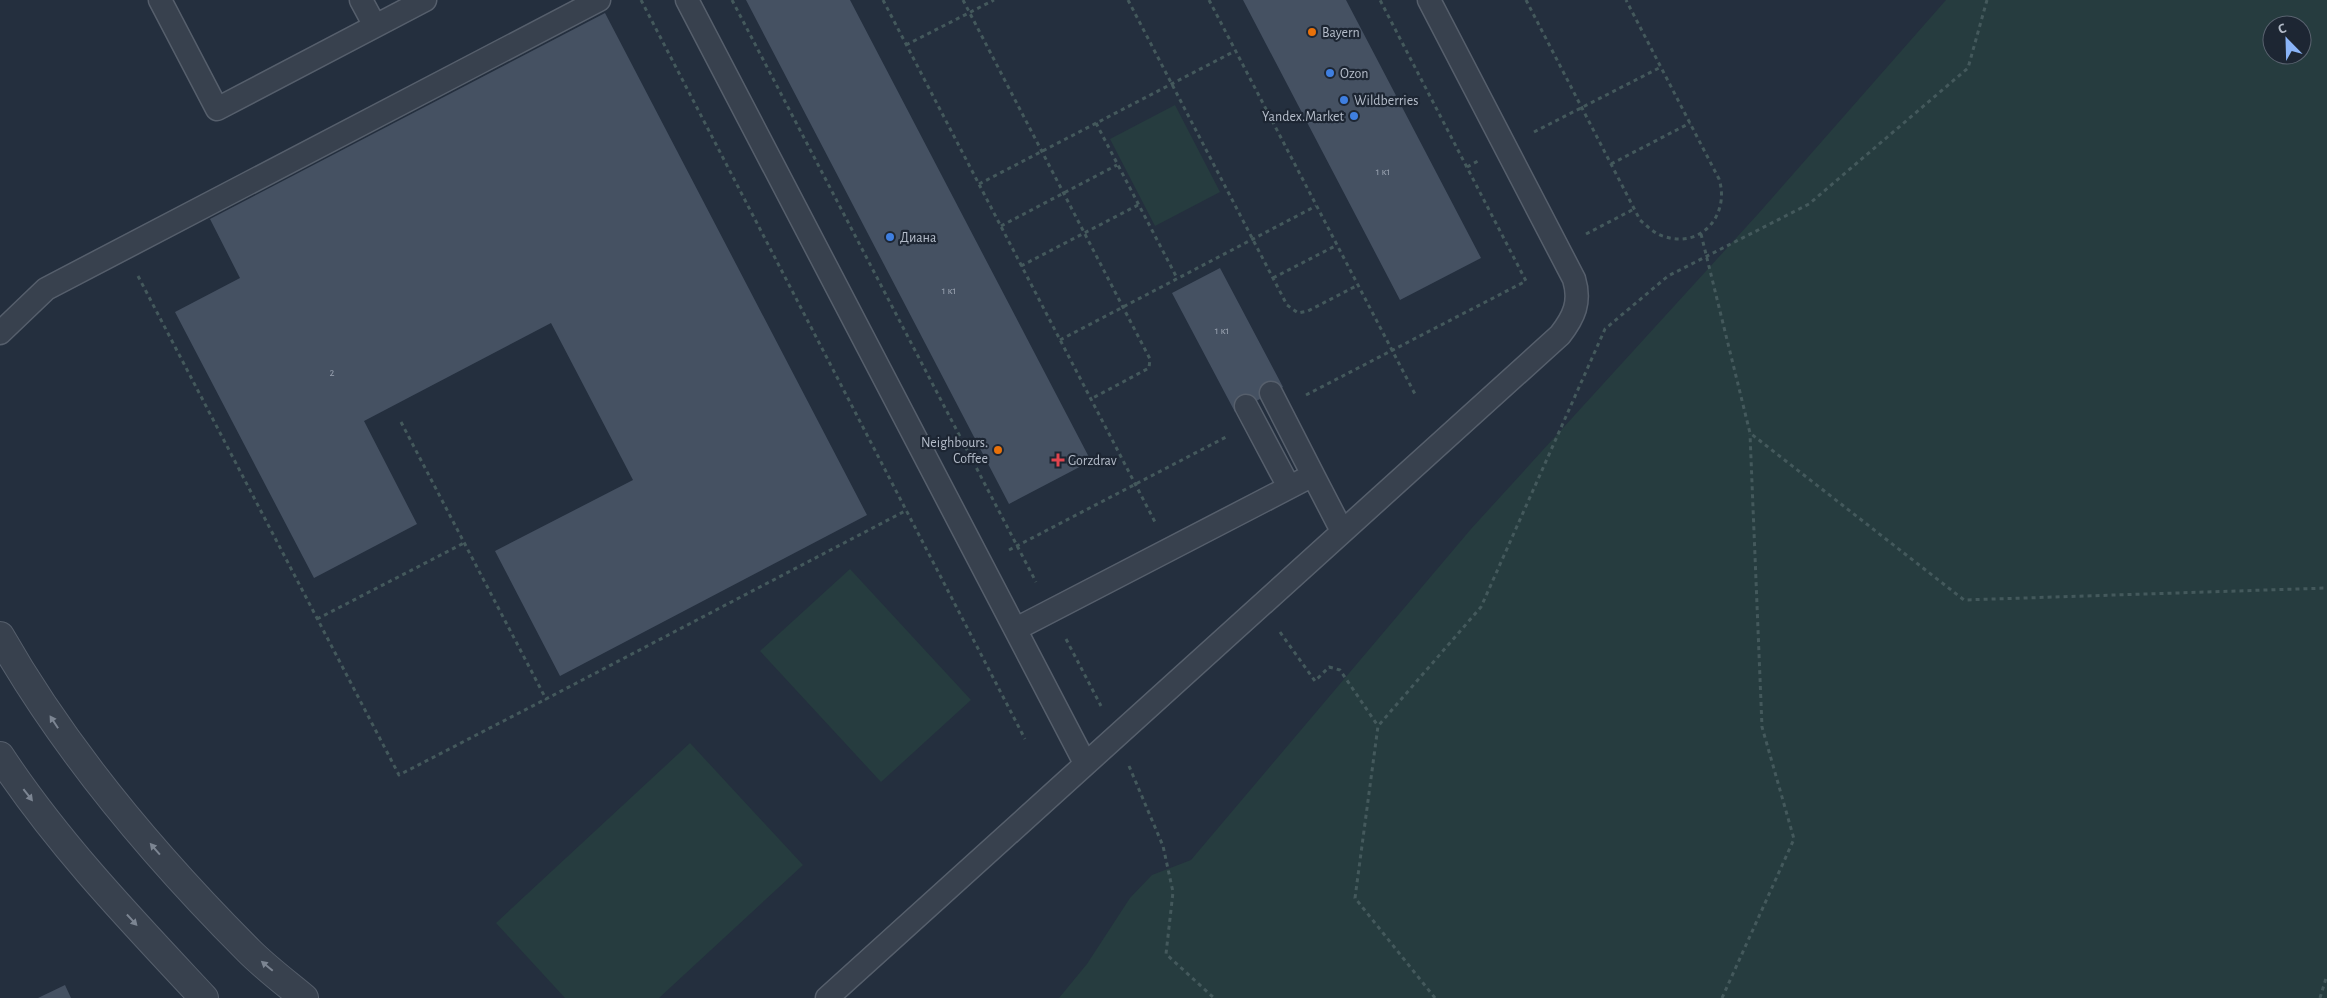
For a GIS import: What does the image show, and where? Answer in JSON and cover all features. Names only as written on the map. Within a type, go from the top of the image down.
[{"type":"street","points":[[0,636],[70,746],[156,850],[250,952],[304,998]]},
{"type":"street","points":[[0,756],[97,883],[204,998]]},
{"type":"lane","points":[[160,0],[217,109],[425,0]]},
{"type":"lane","points":[[361,0],[375,26]]},
{"type":"lane","points":[[0,333],[46,289],[598,0]]},
{"type":"lane","points":[[687,0],[1085,763]]},
{"type":"lane","points":[[827,998],[1560,335],[1571,322],[1578,293],[1574,279],[1429,0]]},
{"type":"lane","points":[[1270,394],[1342,531]]},
{"type":"lane","points":[[1246,406],[1289,487]]},
{"type":"lane","points":[[1016,630],[1313,475]]},
{"type":"path","points":[[641,0],[1025,738]]},
{"type":"path","points":[[732,0],[1116,736],[1163,846],[1173,892],[1166,954],[1214,998]]},
{"type":"path","points":[[883,0],[1169,549]]},
{"type":"path","points":[[963,0],[1151,364],[1149,368],[1091,399]]},
{"type":"path","points":[[906,45],[994,0]]},
{"type":"path","points":[[1128,0],[1287,306],[1298,313],[1308,311],[1358,285]]},
{"type":"path","points":[[1209,0],[1416,396]]},
{"type":"path","points":[[1380,0],[1526,281]]},
{"type":"path","points":[[1526,0],[1640,220],[1651,230],[1664,237],[1674,239],[1689,238],[1701,234],[1716,219],[1721,209],[1723,190],[1626,0]]},
{"type":"path","points":[[1435,998],[1355,898],[1378,726],[1481,608],[1605,329],[1668,276],[1809,204],[1968,68],[1987,0]]},
{"type":"path","points":[[979,184],[1235,51]]},
{"type":"path","points":[[1467,167],[1661,67]]},
{"type":"path","points":[[1096,123],[1177,278]]},
{"type":"path","points":[[1611,164],[1690,123]]},
{"type":"path","points":[[1000,226],[1117,164]]},
{"type":"path","points":[[1021,266],[1138,205]]},
{"type":"path","points":[[1060,340],[1316,206]]},
{"type":"path","points":[[1701,234],[1750,433],[1762,727],[1794,839],[1722,998]]},
{"type":"path","points":[[1273,278],[1337,245]]},
{"type":"path","points":[[124,248],[399,775],[907,510]]},
{"type":"path","points":[[401,422],[546,699]]},
{"type":"path","points":[[1750,433],[1964,600],[2327,588]]},
{"type":"path","points":[[317,619],[464,542]]},
{"type":"path","points":[[1260,605],[1315,681],[1329,667],[1340,670],[1378,726]]},
{"type":"path","points":[[2320,998],[2327,975]]},
{"type":"green space","points":[[1946,0],[2327,0],[2327,998],[1059,998],[1087,964],[1130,898],[1152,875],[1191,860],[1471,529],[1758,214]]},
{"type":"green space","points":[[1175,105],[1220,192],[1155,226],[1110,139]]},
{"type":"green space","points":[[850,569],[971,700],[881,782],[760,651]]},
{"type":"green space","points":[[690,743],[803,865],[659,998],[565,998],[496,923]]},
{"type":"building","points":[[746,0],[850,0],[1091,461],[1009,504]]},
{"type":"building","points":[[1243,0],[1346,0],[1481,258],[1400,300]]},
{"type":"building","points":[[605,13],[867,515],[560,676],[495,551],[633,480],[551,323],[364,421],[417,524],[314,578],[175,312],[240,278],[210,219]]},
{"type":"building","points":[[1220,268],[1283,387],[1235,412],[1172,293]]},
{"type":"building","points":[[65,985],[71,998],[38,998]]},
{"type":"place","name":"Bayern","points":[[1312,32]]},
{"type":"place","name":"Ozon","points":[[1330,73]]},
{"type":"place","name":"Wildberries","points":[[1344,100]]},
{"type":"place","name":"Yandex.Market","points":[[1354,116]]},
{"type":"place","name":"Диана","points":[[890,237]]},
{"type":"place","name":"Neighbours. Coffee","points":[[998,450]]},
{"type":"place","name":"Gorzdrav","points":[[1058,460]]}]
